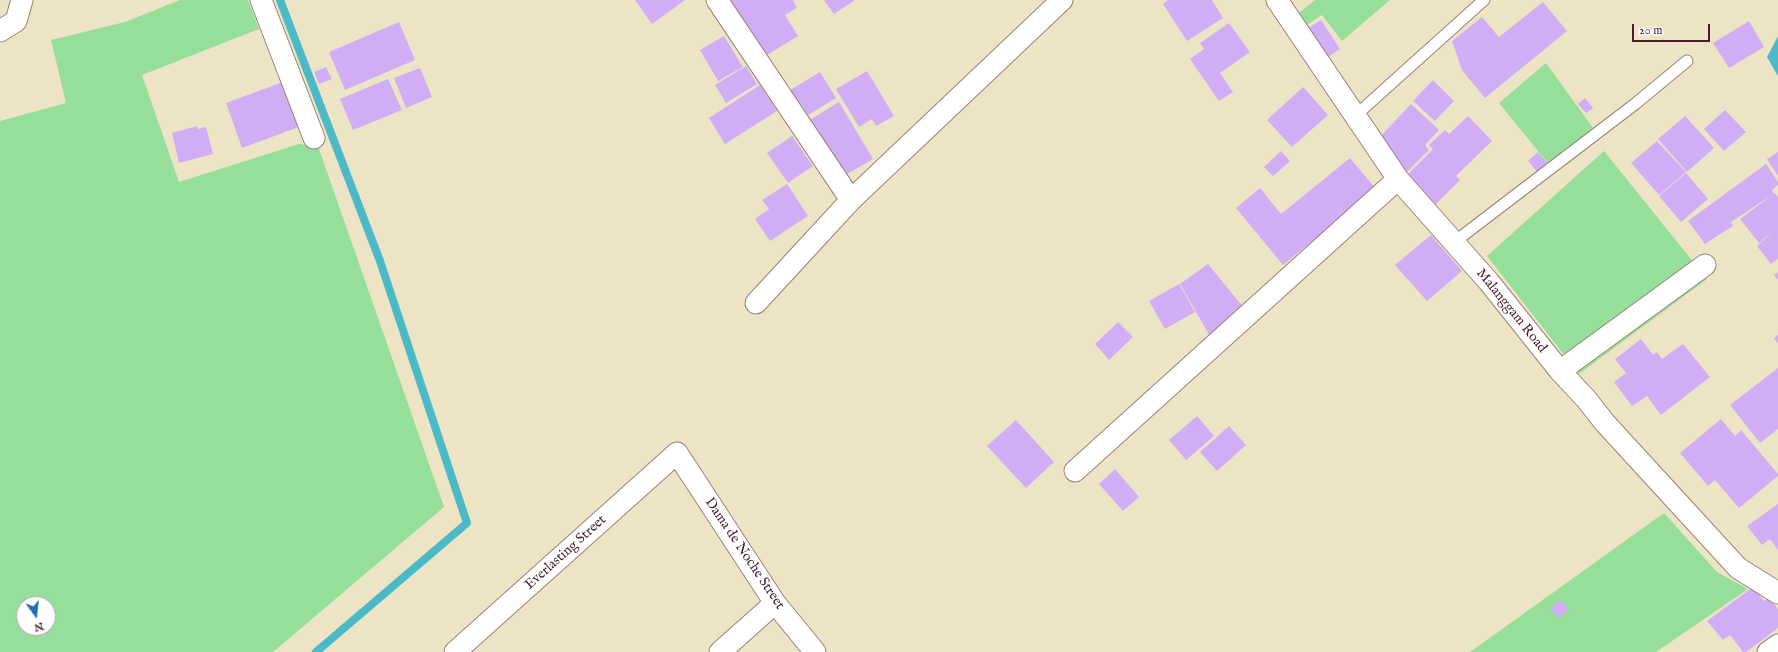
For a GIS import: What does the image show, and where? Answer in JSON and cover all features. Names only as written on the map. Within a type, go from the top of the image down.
[{"type":"street","points":[[0,31],[16,21],[22,0]]},
{"type":"street","points":[[261,0],[314,138]]},
{"type":"street","points":[[717,0],[851,200]]},
{"type":"street","points":[[756,303],[851,200],[1062,0]]},
{"type":"street","name":"Malanggam Road","points":[[1277,0],[1398,179],[1489,282],[1560,371],[1587,400],[1605,423],[1738,568],[1778,593]]},
{"type":"street","points":[[1075,471],[1398,179]]},
{"type":"street","points":[[1560,371],[1705,265]]},
{"type":"street","name":"Dama de Noche Street","points":[[677,453],[775,603],[815,652]]},
{"type":"street","name":"Everlasting Street","points":[[455,652],[677,453]]},
{"type":"street","points":[[720,652],[775,603]]},
{"type":"street","points":[[1768,652],[1778,645]]},
{"type":"lane","points":[[1355,116],[1484,0]]},
{"type":"lane","points":[[1453,243],[1634,104],[1687,61]]},
{"type":"green space","points":[[180,0],[248,0],[259,29],[142,75],[179,182],[299,144],[318,146],[444,507],[273,652],[0,652],[0,121],[66,103],[51,40],[125,22]]},
{"type":"green space","points":[[1315,0],[1390,0],[1342,41],[1322,15],[1307,25],[1299,13]]},
{"type":"green space","points":[[1546,63],[1596,132],[1551,167],[1499,103]]},
{"type":"green space","points":[[1604,151],[1707,279],[1579,374],[1487,256]]},
{"type":"green space","points":[[1664,513],[1717,572],[1748,589],[1656,652],[1470,652]]},
{"type":"water","points":[[1778,36],[1778,76],[1767,57]]},
{"type":"building","points":[[635,0],[685,0],[652,24]]},
{"type":"building","points":[[729,0],[793,0],[797,8],[785,15],[798,36],[762,58]]},
{"type":"building","points":[[824,0],[855,0],[834,14]]},
{"type":"building","points":[[1168,0],[1212,0],[1223,18],[1187,41],[1163,4]]},
{"type":"building","points":[[1543,2],[1567,31],[1485,98],[1462,70],[1452,41],[1482,17],[1499,37]]},
{"type":"building","points":[[1321,20],[1340,49],[1328,57],[1308,28]]},
{"type":"building","points":[[1749,21],[1764,47],[1729,68],[1713,43]]},
{"type":"building","points":[[399,22],[415,60],[345,90],[329,52]]},
{"type":"building","points":[[1229,23],[1250,52],[1220,73],[1233,92],[1219,101],[1190,59],[1204,49],[1200,43]]},
{"type":"building","points":[[724,36],[743,67],[718,81],[700,50]]},
{"type":"building","points":[[746,66],[757,84],[726,103],[715,85]]},
{"type":"building","points":[[326,67],[332,79],[319,84],[314,72]]},
{"type":"building","points":[[420,68],[432,97],[406,108],[394,78]]},
{"type":"building","points":[[867,71],[894,116],[876,126],[872,119],[859,127],[836,89]]},
{"type":"building","points":[[820,72],[836,98],[808,115],[801,104],[796,107],[787,92]]},
{"type":"building","points":[[388,79],[402,110],[353,130],[340,99]]},
{"type":"building","points":[[1433,80],[1454,101],[1435,121],[1413,101]]},
{"type":"building","points":[[283,82],[299,127],[242,148],[226,103]]},
{"type":"building","points":[[760,85],[777,111],[725,144],[709,118]]},
{"type":"building","points":[[1303,87],[1328,115],[1292,147],[1267,120]]},
{"type":"building","points":[[1585,98],[1593,108],[1586,113],[1578,104]]},
{"type":"building","points":[[839,102],[873,159],[842,177],[808,121]]},
{"type":"building","points":[[1411,104],[1439,130],[1425,145],[1429,150],[1407,172],[1389,155],[1379,138]]},
{"type":"building","points":[[1725,110],[1746,132],[1724,151],[1704,129]]},
{"type":"building","points":[[1468,116],[1492,141],[1456,176],[1460,180],[1433,207],[1420,194],[1423,190],[1408,174],[1433,149],[1429,145],[1445,130],[1449,134]]},
{"type":"building","points":[[1685,116],[1714,148],[1687,172],[1658,139]]},
{"type":"building","points":[[197,126],[198,129],[206,127],[213,154],[179,163],[172,133]]},
{"type":"building","points":[[792,136],[813,166],[788,183],[767,153]]},
{"type":"building","points":[[1657,141],[1686,172],[1659,195],[1631,163]]},
{"type":"building","points":[[1281,151],[1290,161],[1273,176],[1264,167]]},
{"type":"building","points":[[1538,152],[1550,166],[1540,175],[1528,161]]},
{"type":"building","points":[[1778,152],[1778,176],[1767,159]]},
{"type":"building","points":[[1350,158],[1376,189],[1283,265],[1236,208],[1260,188],[1281,214]]},
{"type":"building","points":[[1766,164],[1778,182],[1778,185],[1772,190],[1778,197],[1778,259],[1771,264],[1757,246],[1775,230],[1759,243],[1740,219],[1772,195],[1731,222],[1733,226],[1705,244],[1688,221]]},
{"type":"building","points":[[1686,173],[1708,199],[1681,222],[1659,196]]},
{"type":"building","points":[[787,184],[808,216],[770,241],[755,219],[769,209],[762,200]]},
{"type":"building","points":[[1431,235],[1462,271],[1427,301],[1395,265]]},
{"type":"building","points":[[1208,264],[1248,313],[1211,338],[1180,284]]},
{"type":"building","points":[[1778,272],[1778,280],[1774,275]]},
{"type":"building","points":[[1179,284],[1195,312],[1165,329],[1149,301]]},
{"type":"building","points":[[1118,322],[1133,337],[1109,360],[1095,344]]},
{"type":"building","points":[[1778,335],[1778,344],[1774,338]]},
{"type":"building","points":[[1641,339],[1653,355],[1657,352],[1662,359],[1683,344],[1710,377],[1661,415],[1647,396],[1632,406],[1614,382],[1626,373],[1615,359]]},
{"type":"building","points":[[1778,368],[1778,429],[1760,443],[1730,405]]},
{"type":"building","points":[[1197,416],[1214,436],[1186,460],[1169,440]]},
{"type":"building","points":[[1721,419],[1735,436],[1741,430],[1778,474],[1778,476],[1739,508],[1715,480],[1708,486],[1680,453]]},
{"type":"building","points":[[1016,420],[1054,462],[1026,488],[987,446]]},
{"type":"building","points":[[1229,426],[1246,445],[1217,471],[1200,452]]},
{"type":"building","points":[[1115,469],[1139,497],[1123,511],[1099,484]]},
{"type":"building","points":[[1778,504],[1778,550],[1770,539],[1762,545],[1747,526]]},
{"type":"building","points":[[1753,587],[1764,601],[1769,597],[1778,609],[1778,628],[1746,652],[1743,652],[1730,635],[1723,640],[1707,621]]},
{"type":"building","points":[[1560,600],[1569,609],[1559,618],[1550,609]]},
{"type":"waterway","points":[[280,0],[380,261],[467,523],[316,652]]}]
